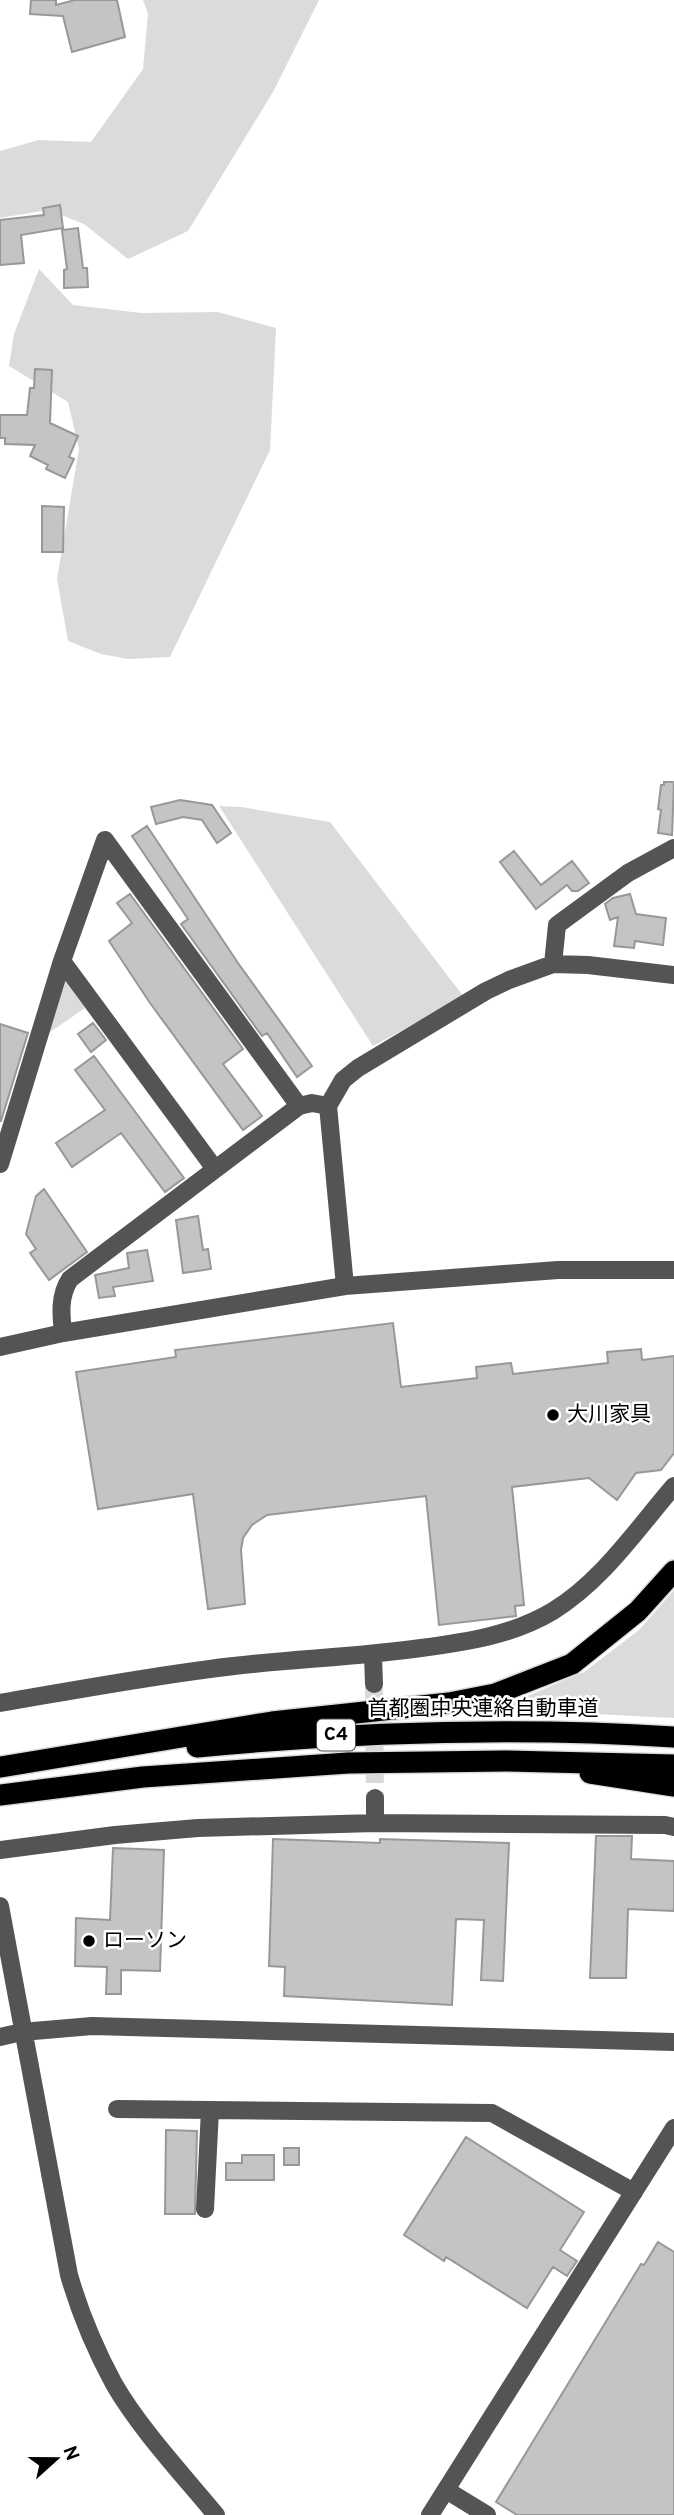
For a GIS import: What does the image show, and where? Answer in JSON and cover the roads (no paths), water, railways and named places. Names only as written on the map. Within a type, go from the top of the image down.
[{"type":"highway","points":[[1,1767],[272,1722],[449,1703],[495,1694],[572,1664],[638,1611],[674,1571]]},
{"type":"highway","name":"首都圏中央連絡自動車道","points":[[1,1767],[417,1731],[674,1737]]},
{"type":"highway","points":[[505,1761],[674,1786]]},
{"type":"highway","name":"C4","points":[[0,1795],[143,1777],[348,1763],[505,1761],[674,1765]]},
{"type":"street","points":[[0,1164],[62,961],[105,839],[299,1106]]},
{"type":"street","points":[[553,964],[557,925],[628,873],[674,848]]},
{"type":"street","points":[[62,961],[215,1169]]},
{"type":"street","points":[[345,1286],[328,1106],[343,1080],[358,1068],[486,991],[553,964],[588,965],[674,975]]},
{"type":"street","points":[[63,1333],[61,1308],[63,1294],[70,1279],[299,1106],[312,1103],[328,1106]]},
{"type":"street","points":[[0,1347],[63,1333],[345,1286],[558,1270],[674,1270]]},
{"type":"street","points":[[0,1703],[211,1668],[373,1655],[458,1643],[518,1629],[553,1610],[603,1572],[674,1486]]},
{"type":"street","points":[[373,1655],[374,1684]]},
{"type":"street","points":[[374,1823],[375,1798]]},
{"type":"street","points":[[0,1850],[115,1835],[198,1828],[374,1823],[665,1825],[674,1828]]},
{"type":"street","points":[[0,1906],[69,2275],[81,2315],[115,2385],[156,2442],[216,2515]]},
{"type":"street","points":[[0,2037],[22,2032],[92,2026],[674,2042]]},
{"type":"street","points":[[117,2109],[492,2112],[634,2192]]},
{"type":"street","points":[[205,2209],[210,2110]]},
{"type":"street","points":[[430,2515],[674,2129]]},
{"type":"street","points":[[446,2490],[487,2515]]},
{"type":"tunnel","points":[[374,1684],[375,1798]]},
{"type":"place","name":"大川家具","points":[[553,1415]]},
{"type":"place","name":"ローソン","points":[[89,1941]]}]
